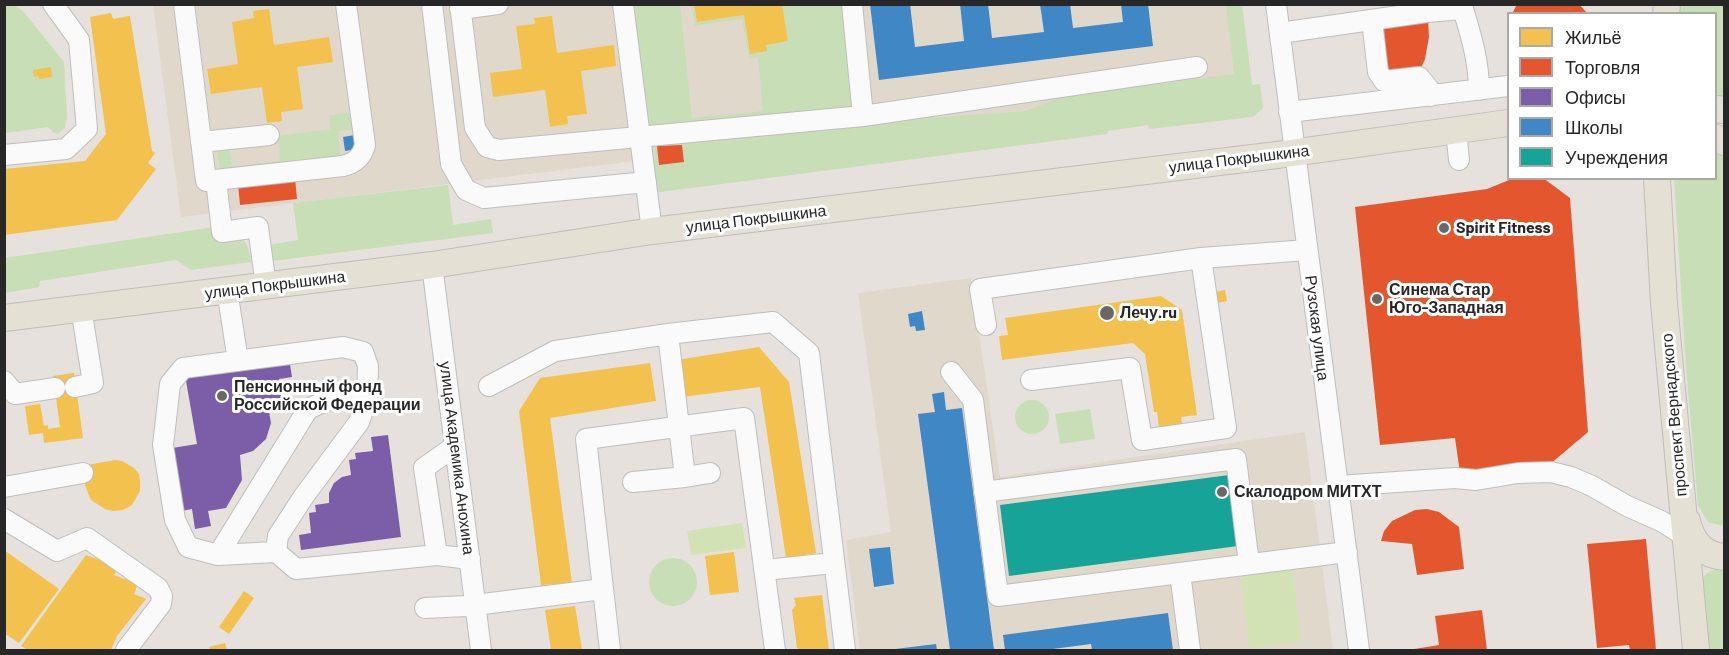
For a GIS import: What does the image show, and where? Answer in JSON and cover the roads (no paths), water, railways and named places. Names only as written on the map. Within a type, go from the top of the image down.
[{"type":"main road","name":"улица Покрышкина","points":[[4,318],[432,265],[652,231],[1294,152],[1507,123]]},
{"type":"main road","name":"проспект Вернадского","points":[[1657,180],[1664,303],[1696,651]]},
{"type":"main road","points":[[1681,498],[1689,531],[1695,542],[1703,551],[1725,557]]},
{"type":"street","points":[[184,4],[206,181],[343,166],[355,162],[360,157],[365,145],[346,4]]},
{"type":"street","points":[[432,4],[451,164],[466,190],[484,198],[646,182]]},
{"type":"street","points":[[498,4],[460,7],[475,128],[487,147],[500,150],[863,116],[1197,68]]},
{"type":"street","points":[[623,4],[652,231]]},
{"type":"street","points":[[852,4],[863,116]]},
{"type":"street","name":"Рузская улица","points":[[1276,4],[1359,651]]},
{"type":"street","points":[[4,155],[66,149],[87,129],[79,40],[54,5]]},
{"type":"street","points":[[1280,33],[1426,12],[1463,9],[1472,39],[1479,90]]},
{"type":"street","points":[[1372,20],[1378,72],[1384,81],[1419,77],[1429,89],[1430,96]]},
{"type":"street","points":[[1289,112],[1507,86]]},
{"type":"street","points":[[1456,130],[1459,160]]},
{"type":"street","points":[[201,142],[269,135]]},
{"type":"street","points":[[216,180],[222,232],[258,227],[266,286]]},
{"type":"street","points":[[986,325],[980,289],[1201,258],[1307,250]]},
{"type":"street","points":[[1031,380],[1130,368],[1142,440],[1226,428],[1201,258]]},
{"type":"street","name":"улица Академика Анохина","points":[[432,265],[482,651]]},
{"type":"street","points":[[227,290],[238,361]]},
{"type":"street","points":[[75,387],[93,383],[81,308]]},
{"type":"street","points":[[489,386],[555,351],[668,334],[773,322],[809,353],[845,651]]},
{"type":"street","points":[[668,334],[685,477]]},
{"type":"street","points":[[276,552],[278,536],[304,496],[359,422],[367,399],[368,366],[363,352],[343,347],[183,368],[170,384],[163,446],[175,520],[188,548],[218,555],[276,552],[296,569],[437,555],[470,559]]},
{"type":"street","points":[[951,372],[973,400],[998,596],[1347,552]]},
{"type":"street","points":[[4,381],[15,394],[55,388]]},
{"type":"street","points":[[218,555],[308,408],[330,399],[367,399]]},
{"type":"street","points":[[610,651],[586,439],[744,418],[775,651]]},
{"type":"street","points":[[437,555],[424,468],[455,446]]},
{"type":"street","points":[[984,492],[1236,459],[1249,564]]},
{"type":"street","points":[[1338,486],[1455,478],[1476,480],[1518,473],[1551,472],[1592,486],[1627,506],[1661,521],[1684,536]]},
{"type":"street","points":[[4,487],[83,473]]},
{"type":"street","points":[[633,482],[710,474]]},
{"type":"street","points":[[4,519],[57,551],[87,538],[158,588],[162,597],[161,604],[126,651]]},
{"type":"street","points":[[765,570],[833,563]]},
{"type":"street","points":[[1180,573],[1190,651]]},
{"type":"street","points":[[425,608],[476,605],[603,589]]},
{"type":"place","name":"Spirit Fitness","points":[[1444,228]]},
{"type":"place","name":"Синема Стар Юго-Западная","points":[[1377,299]]},
{"type":"place","name":"Лечу.ru","points":[[1107,313]]},
{"type":"place","name":"Пенсионный фонд Российской Федерации","points":[[222,396]]},
{"type":"place","name":"Скалодром МИТХТ","points":[[1222,492]]}]
